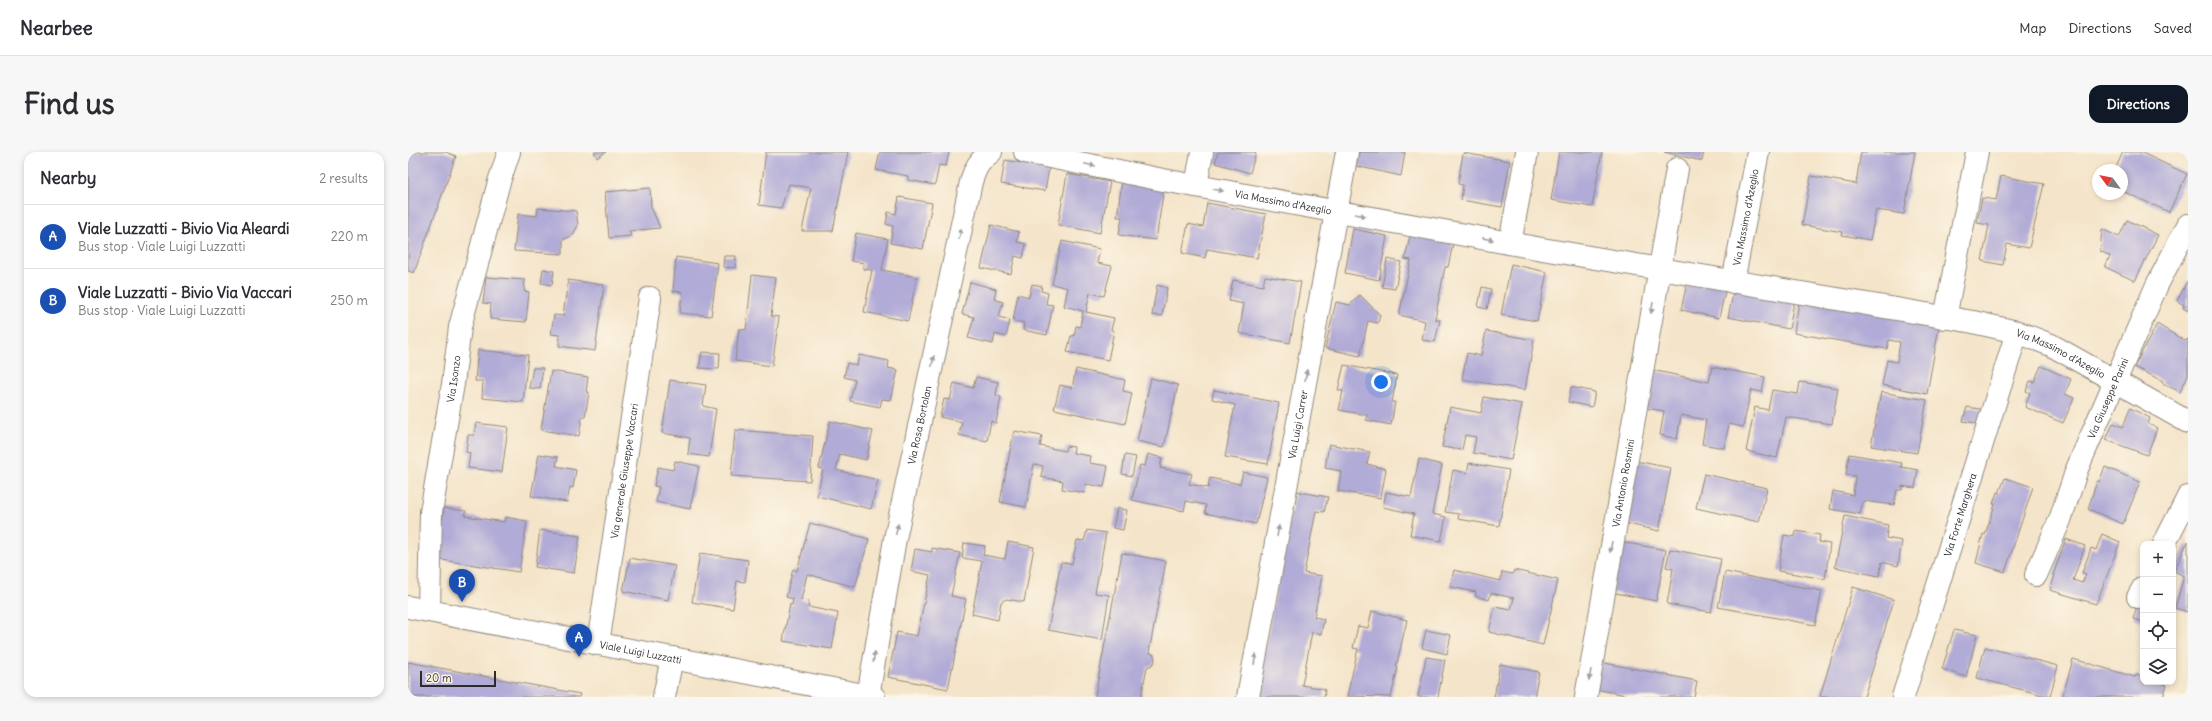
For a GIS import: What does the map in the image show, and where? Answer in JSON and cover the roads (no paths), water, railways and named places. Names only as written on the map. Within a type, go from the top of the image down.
[{"type":"street","name":"Via Isonzo","points":[[418,609],[431,512],[453,384],[460,327],[499,182],[509,152]]},
{"type":"street","name":"Via Massimo d'Azeglio","points":[[1025,152],[1058,155],[1196,186],[1510,243],[1659,270],[1945,318],[2017,332],[2051,346],[2078,362],[2117,381],[2188,422]]},
{"type":"street","points":[[1196,186],[1202,152]]},
{"type":"street","name":"Via Luigi Carrer","points":[[1248,697],[1347,152]]},
{"type":"street","points":[[1510,243],[1526,152]]},
{"type":"street","name":"Via Massimo d'Azeglio","points":[[1733,282],[1758,152]]},
{"type":"street","points":[[1945,318],[1977,152]]},
{"type":"street","name":"Via Rosa Bortolan","points":[[871,696],[895,539],[969,190],[975,169],[986,155]]},
{"type":"street","points":[[1659,270],[1677,169]]},
{"type":"street","name":"Via Giuseppe Parini","points":[[2036,575],[2060,520],[2077,469],[2117,381],[2157,285],[2188,225]]},
{"type":"street","name":"Via Antonio Rosmini","points":[[1586,697],[1659,270]]},
{"type":"street","name":"Via generale Giuseppe Vaccari","points":[[598,644],[650,298]]},
{"type":"street","name":"Via Forte Marghera","points":[[1903,697],[2017,332]]},
{"type":"street","points":[[2166,541],[2188,497]]},
{"type":"street","name":"Viale Luigi Luzzatti","points":[[418,609],[871,696]]},
{"type":"street","points":[[664,697],[672,658]]},
{"type":"place","name":"Viale Luzzatti - Bivio Via Vaccari","points":[[462,602]]},
{"type":"place","name":"Viale Luzzatti - Bivio Via Aleardi","points":[[579,657]]}]
